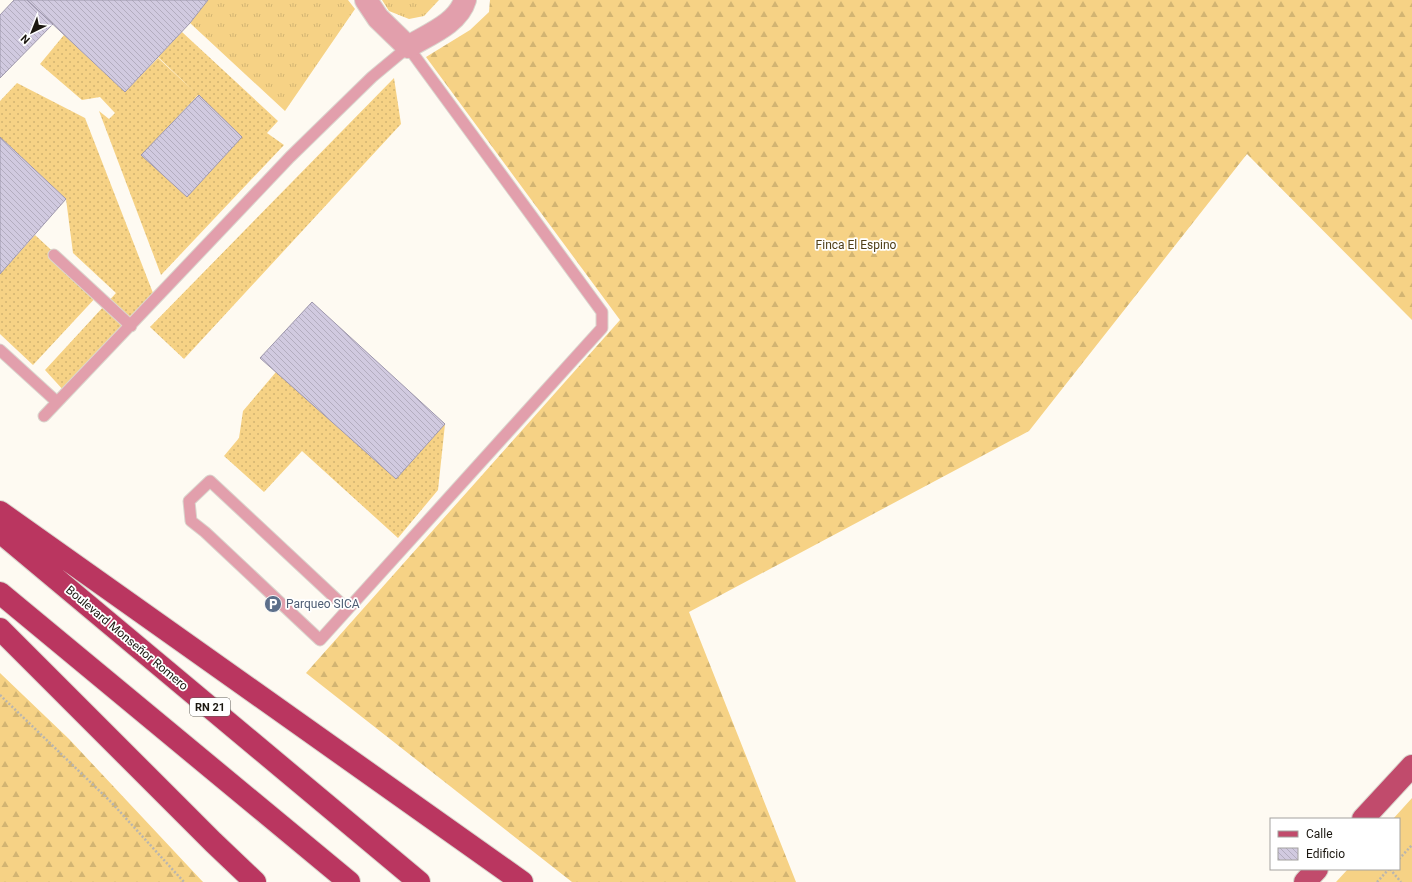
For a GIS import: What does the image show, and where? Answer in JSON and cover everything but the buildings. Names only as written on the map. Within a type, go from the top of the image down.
[{"type":"highway","points":[[0,512],[522,882]]},
{"type":"highway","name":"Boulevard Monseñor Romero","points":[[0,532],[419,882]]},
{"type":"highway","points":[[0,593],[349,882]]},
{"type":"highway","points":[[0,629],[213,842],[256,882]]},
{"type":"main road","points":[[1364,818],[1412,766]]},
{"type":"main road","points":[[1305,882],[1316,870]]},
{"type":"street","points":[[366,0],[378,18],[408,47],[453,20],[463,8],[465,0]]},
{"type":"lane","points":[[44,416],[290,157],[372,76],[408,47],[602,312],[602,328],[320,640],[205,532],[191,521],[188,501],[210,480],[347,609]]},
{"type":"lane","points":[[54,255],[130,326]]},
{"type":"lane","points":[[0,350],[57,402]]},
{"type":"path","points":[[0,695],[111,802],[184,882]]},
{"type":"path","points":[[1400,858],[1412,845]]},
{"type":"path","points":[[1377,882],[1389,870]]},
{"type":"path","points":[[1391,870],[1400,882]]},
{"type":"green space","points":[[208,0],[348,0],[355,9],[285,111],[190,23]]},
{"type":"green space","points":[[382,0],[439,0],[424,16],[409,19],[389,11]]},
{"type":"green space","name":"Finca El Espino","points":[[490,0],[1412,0],[1412,320],[1247,154],[1029,431],[689,612],[796,882],[572,882],[306,673],[620,320],[426,57],[470,30],[489,12]]},
{"type":"green space","points":[[182,32],[278,121],[267,133],[284,145],[161,275],[99,111],[109,119],[115,113],[100,97],[82,100],[40,64],[64,35],[125,92],[158,58],[195,92],[158,57]],"holes":[[[198,95],[242,137],[187,197],[142,155]]]},
{"type":"green space","points":[[394,78],[401,124],[184,359],[150,327]]},
{"type":"green space","points":[[17,83],[85,118],[153,293],[65,392],[45,370],[116,293],[73,253],[66,199],[0,137],[0,101]]},
{"type":"green space","points":[[35,235],[99,294],[33,365],[0,334],[0,274]]},
{"type":"green space","points":[[276,372],[396,479],[445,424],[438,490],[398,538],[302,451],[264,492],[224,456],[239,438],[243,411]]},
{"type":"green space","points":[[0,673],[69,739],[203,882],[0,882]]},
{"type":"green space","points":[[1412,798],[1412,882],[1336,882],[1347,870],[1400,870],[1400,818],[1394,818]]},
{"type":"place","name":"Parqueo SICA","points":[[273,604]]}]
